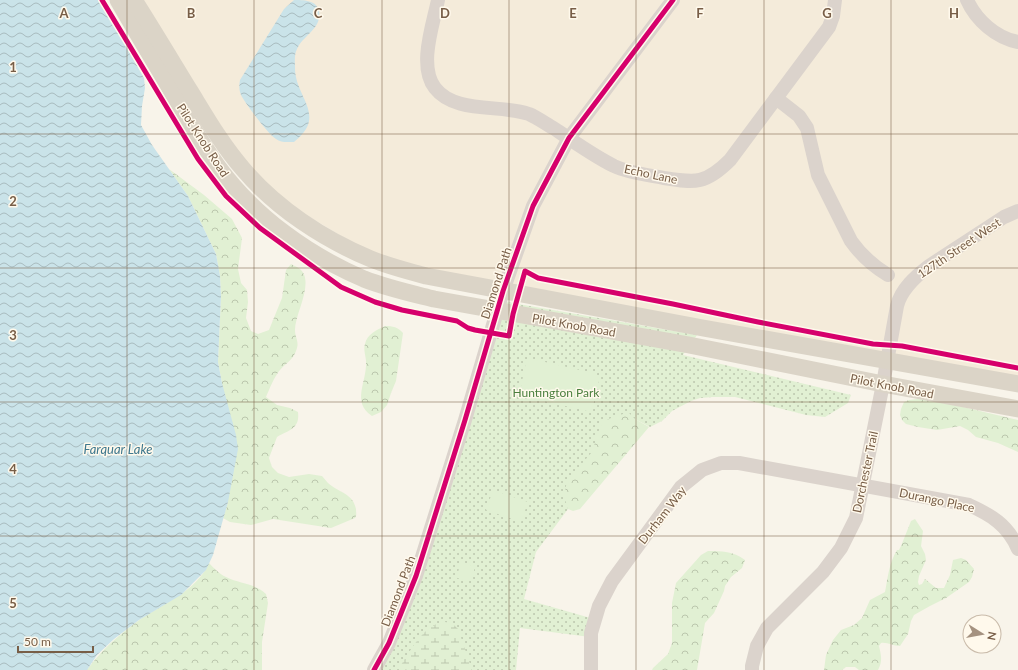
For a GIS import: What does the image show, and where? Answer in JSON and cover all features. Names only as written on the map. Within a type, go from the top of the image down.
[{"type":"main road","name":"Pilot Knob Road","points":[[118,0],[216,164],[238,190],[274,225],[311,251],[366,279],[406,293],[1018,409]]},
{"type":"main road","name":"Pilot Knob Road","points":[[134,0],[227,149],[244,170],[280,205],[313,229],[370,259],[426,276],[503,291],[1018,384]]},
{"type":"street","name":"Echo Lane","points":[[438,0],[426,64],[430,80],[440,94],[447,99],[461,104],[523,112],[537,118],[614,166],[644,175],[694,182],[714,174],[730,160],[829,26],[834,12],[835,0]]},
{"type":"street","name":"Diamond Path","points":[[374,670],[389,644],[416,576],[503,291],[533,206],[569,138],[673,0]]},
{"type":"street","points":[[967,0],[981,22],[1007,40],[1018,42]]},
{"type":"street","points":[[776,98],[804,121],[810,135],[818,175],[851,241],[871,263],[888,275]]},
{"type":"street","name":"127th Street West","points":[[887,360],[898,302],[914,279],[923,270],[940,258],[1004,218],[1018,211]]},
{"type":"street","name":"Dorchester Trail","points":[[752,670],[757,646],[767,628],[823,572],[842,548],[856,518],[887,360]]},
{"type":"street","name":"Durham Way","points":[[591,670],[591,633],[599,606],[612,580],[681,487],[702,470],[720,464],[739,463],[863,485]]},
{"type":"street","name":"Durango Place","points":[[863,485],[969,505],[988,513],[1004,526],[1018,549]]},
{"type":"shaded area","points":[[134,0],[1018,0],[1018,384],[393,267],[263,189]]},
{"type":"green space","points":[[169,169],[204,195],[232,219],[242,238],[238,269],[241,283],[247,290],[248,302],[246,318],[251,331],[258,334],[269,330],[282,298],[286,270],[291,264],[299,268],[304,275],[306,282],[305,290],[295,330],[297,348],[293,357],[276,376],[266,397],[277,405],[290,408],[298,412],[298,418],[293,428],[277,437],[269,458],[272,467],[278,473],[289,477],[309,474],[322,476],[332,486],[349,496],[356,509],[355,518],[331,528],[273,519],[251,525],[230,522],[223,518],[228,502],[222,383],[218,362],[221,296],[220,276],[216,254],[188,196]]},
{"type":"green space","name":"Huntington Park","points":[[501,301],[697,335],[683,355],[851,395],[848,403],[825,417],[806,415],[735,397],[713,397],[700,398],[691,401],[672,411],[662,421],[650,427],[635,419],[536,552],[524,599],[594,619],[590,637],[520,628],[516,670],[371,670],[392,631]]},
{"type":"green space","points":[[385,326],[395,327],[403,333],[396,381],[387,405],[381,412],[372,416],[362,404],[361,398],[366,369],[364,346],[370,335]]},
{"type":"green space","points":[[532,359],[593,373],[599,381],[593,406],[587,411],[527,397],[520,391],[526,362]]},
{"type":"green space","points":[[925,398],[1018,420],[1018,452],[998,443],[976,437],[968,430],[960,426],[937,430],[906,424],[900,415],[904,402]]},
{"type":"green space","points":[[627,411],[635,419],[649,427],[580,509],[573,511],[568,509],[564,496],[567,481],[592,452],[603,422]]},
{"type":"green space","points":[[493,490],[528,502],[521,522],[486,510]]},
{"type":"green space","points":[[915,519],[923,531],[921,546],[926,560],[919,576],[919,585],[922,584],[925,579],[936,588],[944,588],[950,575],[953,560],[961,558],[966,560],[974,569],[969,582],[946,598],[914,615],[908,634],[900,646],[881,643],[879,646],[881,661],[878,670],[859,670],[855,667],[846,667],[842,670],[824,670],[826,655],[833,640],[841,630],[854,625],[862,618],[870,600],[885,592],[892,560],[897,550],[899,550],[901,546],[911,521]]},
{"type":"green space","points":[[708,551],[723,551],[732,553],[745,560],[742,568],[731,577],[725,586],[714,613],[705,623],[697,670],[652,670],[668,654],[672,643],[672,603],[676,583],[701,555]]},
{"type":"green space","points":[[209,563],[223,576],[257,588],[266,594],[268,603],[262,642],[262,670],[87,670],[104,649],[124,632],[138,621],[188,589],[203,573]]},
{"type":"green space","points":[[460,563],[475,566],[472,581],[457,578]]},
{"type":"green space","points":[[442,622],[451,623],[458,629],[472,670],[408,670],[399,668],[422,635],[428,629]]},
{"type":"water","name":"Farquar Lake","points":[[0,0],[100,0],[144,78],[145,88],[141,125],[152,145],[188,196],[216,254],[220,276],[221,296],[218,362],[238,449],[228,502],[213,555],[206,570],[181,595],[139,620],[114,639],[97,655],[87,670],[0,670]]},
{"type":"water","points":[[294,0],[309,1],[316,5],[319,11],[319,17],[318,23],[300,44],[295,56],[296,79],[307,106],[309,115],[308,123],[304,132],[294,142],[284,142],[272,136],[257,118],[241,95],[239,84],[240,80],[284,9]]},
{"type":"cycle path","points":[[102,0],[198,159],[226,196],[260,228],[341,287],[375,302],[402,310],[457,321],[468,328],[475,330],[509,336],[513,314],[525,271],[538,278],[758,322],[873,344],[902,346],[1018,368]]},
{"type":"cycle path","points":[[374,670],[389,643],[416,576],[465,420],[503,291],[533,206],[569,138],[673,0]]}]
